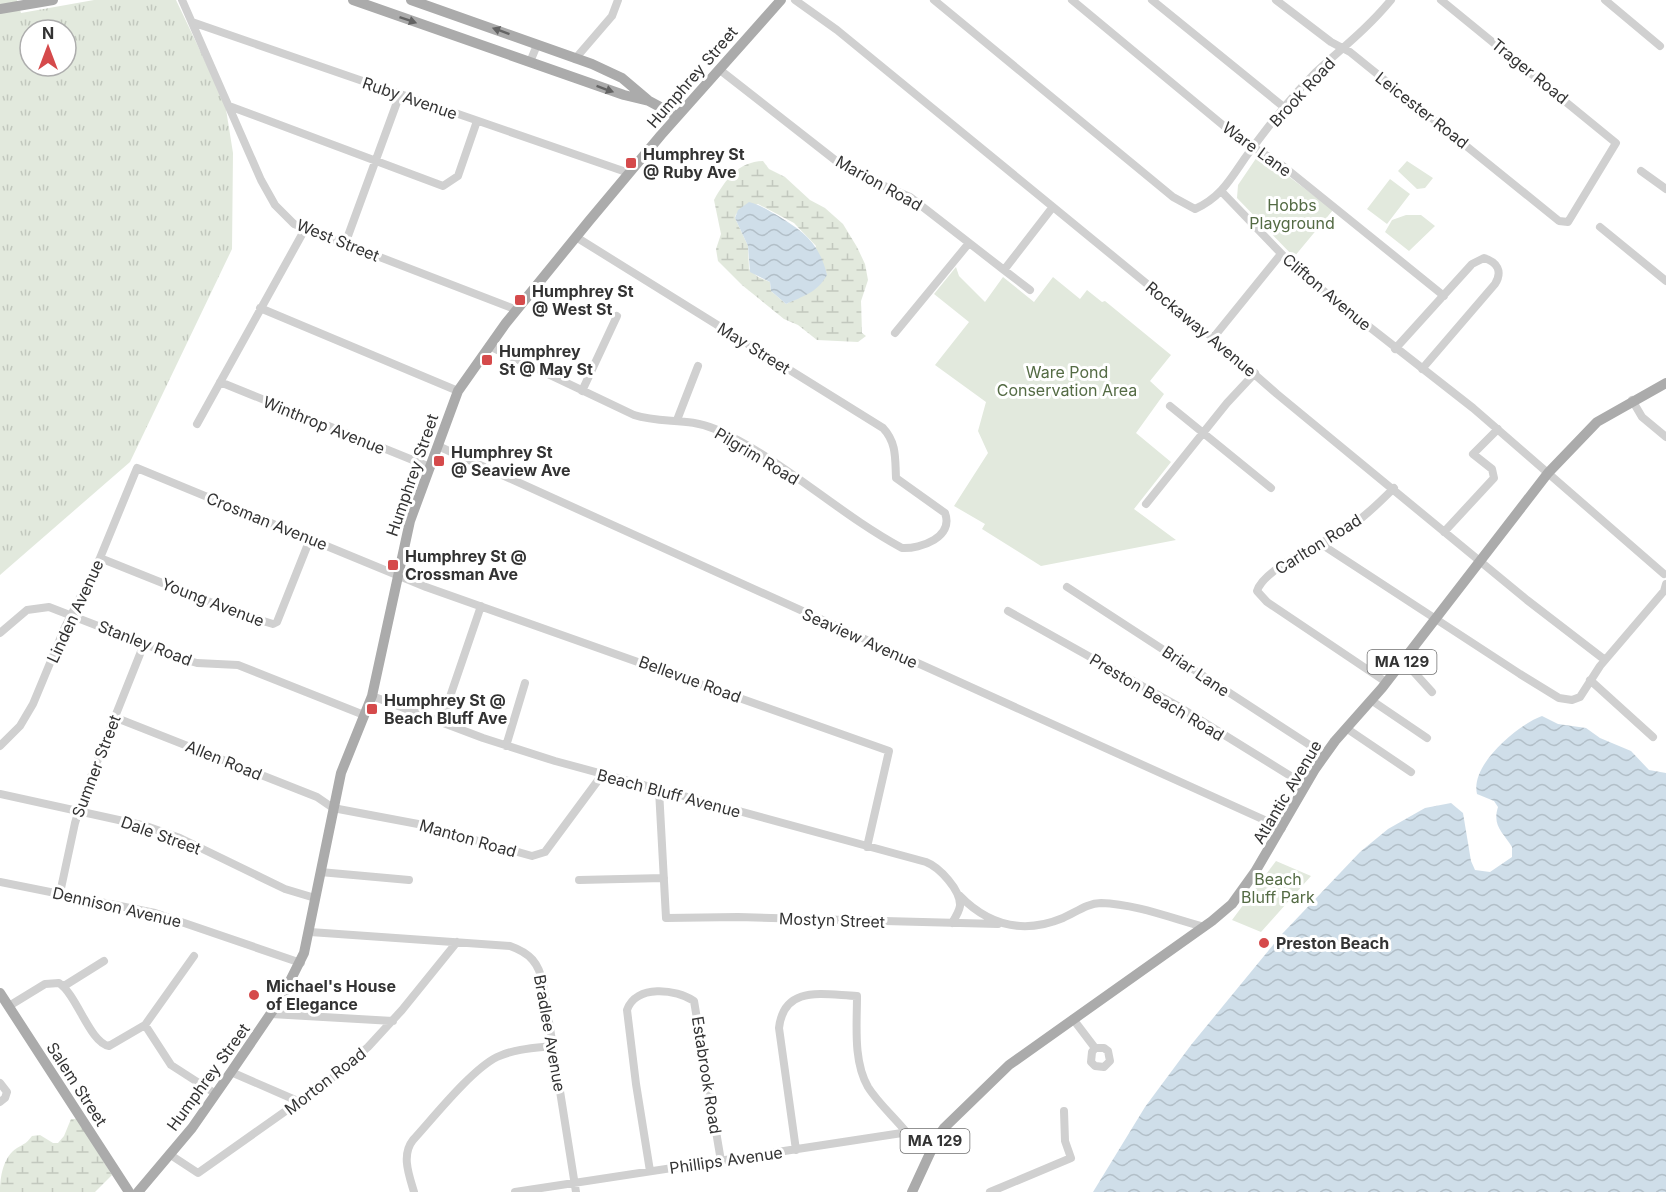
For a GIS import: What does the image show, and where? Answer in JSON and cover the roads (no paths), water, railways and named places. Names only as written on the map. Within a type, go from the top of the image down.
[{"type":"main road","points":[[0,9],[53,0]]},
{"type":"main road","points":[[353,0],[373,3],[530,62],[624,95],[649,101]]},
{"type":"main road","points":[[411,0],[575,58],[622,78],[649,101],[677,116]]},
{"type":"main road","name":"Humphrey Street","points":[[138,1192],[216,1094],[271,1014],[301,963],[310,932],[341,773],[372,696],[410,521],[458,391],[489,346],[576,237],[677,116],[781,0]]},
{"type":"main road","name":"Atlantic Avenue","points":[[912,1192],[937,1138],[954,1118],[1009,1065],[1204,927],[1237,897],[1282,828],[1305,785],[1325,755],[1386,682],[1478,560],[1548,473],[1597,422],[1632,400],[1666,383]]},
{"type":"main road","name":"Salem Street","points":[[0,993],[129,1192]]},
{"type":"street","name":"West Street","points":[[182,0],[274,205],[286,219],[305,229],[517,310]]},
{"type":"street","points":[[575,58],[612,16],[618,0]]},
{"type":"street","name":"Rockaway Avenue","points":[[795,0],[837,30],[1213,338],[1478,560],[1605,660]]},
{"type":"street","points":[[934,0],[1173,197],[1195,209],[1212,201],[1222,192]]},
{"type":"street","name":"Ware Lane","points":[[1072,0],[1253,147],[1283,166],[1444,296]]},
{"type":"street","points":[[1152,0],[1285,108]]},
{"type":"street","name":"Leicester Road","points":[[1276,0],[1330,42],[1343,48],[1544,209],[1565,223]]},
{"type":"street","name":"Trager Road","points":[[1441,0],[1616,144],[1586,196],[1565,223]]},
{"type":"street","points":[[1605,0],[1660,46]]},
{"type":"street","name":"Brook Road","points":[[1222,192],[1253,147],[1285,108],[1315,74],[1362,34],[1388,1]]},
{"type":"street","name":"Ruby Avenue","points":[[192,22],[629,173]]},
{"type":"street","points":[[530,62],[537,45]]},
{"type":"street","name":"Marion Road","points":[[720,70],[835,160],[863,177],[910,197],[1030,290]]},
{"type":"street","points":[[345,244],[400,94]]},
{"type":"street","points":[[229,106],[442,186],[449,184],[461,169],[477,121]]},
{"type":"street","points":[[1641,171],[1666,189]]},
{"type":"street","name":"Clifton Avenue","points":[[1222,192],[1281,254],[1330,298],[1498,429],[1666,575]]},
{"type":"street","points":[[1004,270],[1052,208]]},
{"type":"street","points":[[1600,227],[1666,281]]},
{"type":"street","points":[[197,424],[305,229]]},
{"type":"street","name":"May Street","points":[[576,237],[883,428],[890,436],[894,447],[896,476],[899,481]]},
{"type":"street","points":[[895,333],[969,243]]},
{"type":"street","points":[[1213,338],[1281,254]]},
{"type":"street","points":[[1395,349],[1478,259],[1489,259],[1498,267],[1499,277],[1495,284],[1422,369]]},
{"type":"street","points":[[260,308],[458,391]]},
{"type":"street","points":[[582,392],[617,316]]},
{"type":"street","name":"Pilgrim Road","points":[[489,346],[582,392],[648,420],[677,420],[716,429],[767,458],[893,543],[902,548],[921,547],[944,531],[947,520],[945,513],[899,481]]},
{"type":"street","points":[[677,420],[698,366]]},
{"type":"street","points":[[1146,504],[1255,373]]},
{"type":"street","name":"Winthrop Avenue","points":[[220,382],[430,467]]},
{"type":"street","points":[[1632,400],[1642,417],[1666,437]]},
{"type":"street","points":[[1170,406],[1271,488]]},
{"type":"street","points":[[1444,532],[1494,478],[1492,469],[1473,454],[1498,429]]},
{"type":"street","name":"Seaview Avenue","points":[[438,446],[1282,828]]},
{"type":"street","name":"Crosman Avenue","points":[[137,468],[397,575]]},
{"type":"street","name":"Linden Avenue","points":[[0,746],[26,716],[100,558],[137,468]]},
{"type":"street","name":"Carlton Road","points":[[1386,682],[1267,602],[1257,591],[1260,582],[1277,567],[1351,526],[1394,488]]},
{"type":"street","name":"Young Avenue","points":[[100,558],[268,624],[277,622],[310,539]]},
{"type":"street","points":[[1321,544],[1559,698],[1580,697],[1605,660],[1664,591],[1666,584]]},
{"type":"street","name":"Bellevue Road","points":[[397,575],[890,751],[867,847]]},
{"type":"street","name":"Briar Lane","points":[[1067,587],[1325,755]]},
{"type":"street","points":[[441,723],[481,606]]},
{"type":"street","name":"Stanley Road","points":[[0,633],[18,616],[37,607],[49,607],[197,663],[238,665],[364,715]]},
{"type":"street","name":"Preston Beach Road","points":[[1008,611],[1176,705],[1305,785]]},
{"type":"street","name":"Sumner Street","points":[[60,893],[79,811],[144,644]]},
{"type":"street","points":[[1403,660],[1432,692]]},
{"type":"street","points":[[1590,680],[1653,737]]},
{"type":"street","points":[[506,746],[525,683]]},
{"type":"street","name":"Beach Bluff Avenue","points":[[372,696],[506,746],[602,775],[935,865],[972,909],[998,924]]},
{"type":"street","points":[[1371,700],[1427,738]]},
{"type":"street","name":"Allen Road","points":[[114,717],[317,797],[333,808]]},
{"type":"street","points":[[1346,728],[1411,771]]},
{"type":"street","name":"Manton Road","points":[[333,808],[418,824],[532,856],[545,852],[602,775]]},
{"type":"street","points":[[579,880],[664,878],[659,790]]},
{"type":"street","name":"Dale Street","points":[[0,794],[129,821],[166,833],[285,889],[315,897]]},
{"type":"street","points":[[320,873],[409,879]]},
{"type":"street","name":"Mostyn Street","points":[[664,878],[666,918],[738,917],[998,924]]},
{"type":"street","name":"Dennison Avenue","points":[[0,882],[155,913],[301,963]]},
{"type":"street","points":[[952,923],[960,905],[958,895]]},
{"type":"street","points":[[998,924],[1049,922],[1100,903],[1204,927]]},
{"type":"street","name":"Bradlee Avenue","points":[[310,932],[510,946],[531,956],[541,972],[575,1187]]},
{"type":"street","name":"Morton Road","points":[[169,1154],[198,1173],[300,1102],[331,1079],[393,1021],[457,942]]},
{"type":"street","points":[[9,1006],[50,982],[64,986],[104,1045],[118,1042],[145,1025],[194,956]]},
{"type":"street","points":[[64,986],[104,961]]},
{"type":"street","name":"Estabrook Road","points":[[650,1171],[628,1017],[630,1002],[646,994],[675,992],[694,1001],[721,1161]]},
{"type":"street","points":[[796,1149],[779,1028],[783,1010],[791,1000],[804,995],[857,996],[857,1035],[863,1076],[869,1088],[907,1133]]},
{"type":"street","points":[[271,1014],[393,1021]]},
{"type":"street","points":[[1073,1019],[1095,1048]]},
{"type":"street","points":[[145,1025],[171,1065],[216,1094]]},
{"type":"street","points":[[414,1192],[406,1155],[412,1140],[478,1072],[495,1058],[515,1051],[553,1046]]},
{"type":"street","points":[[231,1072],[300,1102]]},
{"type":"street","points":[[0,1083],[7,1092],[0,1102]]},
{"type":"street","points":[[990,1192],[1071,1158],[1065,1141],[1064,1111]]},
{"type":"street","name":"Phillips Avenue","points":[[515,1192],[575,1187],[650,1171],[907,1133],[937,1138]]},
{"type":"water","points":[[749,202],[766,209],[794,226],[814,246],[827,275],[814,290],[786,304],[771,291],[770,282],[750,272],[748,246],[735,218],[738,210]]},
{"type":"water","points":[[1542,716],[1558,724],[1586,728],[1600,738],[1631,751],[1649,770],[1666,773],[1666,1192],[1093,1192],[1145,1107],[1191,1045],[1282,934],[1360,852],[1388,829],[1425,808],[1451,803],[1463,813],[1471,861],[1475,870],[1490,872],[1512,857],[1512,847],[1497,824],[1498,807],[1494,801],[1477,794],[1477,783],[1488,759],[1498,748],[1520,728]]},
{"type":"place","name":"Humphrey St @ Ruby Ave","points":[[631,163]]},
{"type":"place","name":"Humphrey St @ West St","points":[[520,300]]},
{"type":"place","name":"Humphrey St @ May St","points":[[487,360]]},
{"type":"place","name":"Humphrey St @ Seaview Ave","points":[[439,461]]},
{"type":"place","name":"Humphrey St @ Crossman Ave","points":[[393,565]]},
{"type":"place","name":"Humphrey St @ Beach Bluff Ave","points":[[372,709]]},
{"type":"place","name":"Preston Beach","points":[[1264,943]]},
{"type":"place","name":"Michael's House of Elegance","points":[[254,995]]},
{"type":"park label","name":"Hobbs Playground","points":[[1292,214]]},
{"type":"park label","name":"Ware Pond Conservation Area","points":[[1067,381]]},
{"type":"park label","name":"Beach Bluff Park","points":[[1278,888]]}]
